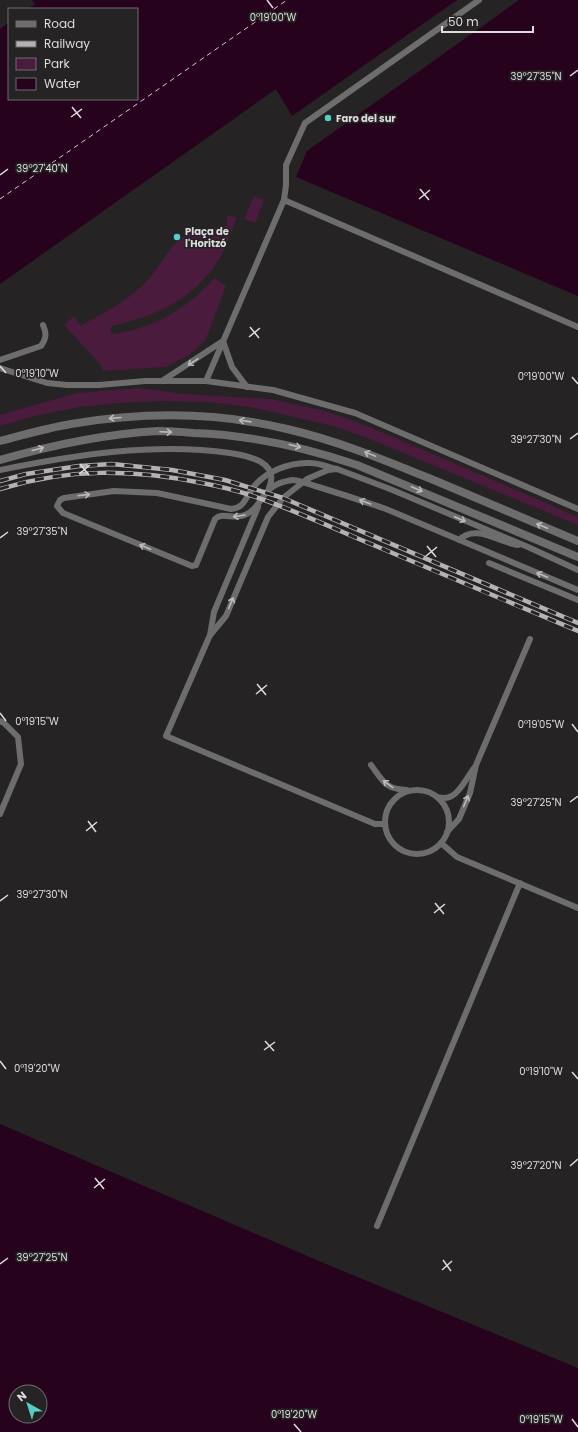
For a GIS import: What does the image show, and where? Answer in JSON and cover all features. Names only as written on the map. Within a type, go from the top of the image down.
[{"type":"street","points":[[0,441],[69,424],[120,418],[178,416],[231,419],[267,425],[312,435],[363,451],[578,541]]},
{"type":"street","points":[[0,460],[43,448],[77,441],[99,437],[159,431],[249,437],[299,447],[357,465],[578,557]]},
{"type":"lane","points":[[206,381],[284,200],[286,165],[305,123],[479,0]]},
{"type":"lane","points":[[284,200],[578,327]]},
{"type":"lane","points":[[0,360],[41,346],[45,340],[46,334],[43,325]]},
{"type":"lane","points":[[162,381],[223,341]]},
{"type":"lane","points":[[223,341],[232,367],[247,386]]},
{"type":"lane","points":[[0,368],[48,383],[67,385],[99,385],[144,381],[206,381],[273,390],[355,413],[578,509]]},
{"type":"lane","points":[[0,470],[46,461],[156,449],[209,450],[245,455],[266,465],[271,473],[272,481],[258,506],[214,612],[210,635],[166,736],[375,824],[384,824]]},
{"type":"lane","points":[[258,506],[249,514],[237,518],[225,515],[218,516],[215,519],[196,565],[192,566],[63,513],[57,506],[60,500],[64,498],[114,491],[158,493],[235,509],[243,504],[257,483],[271,473],[285,467],[310,463],[337,470],[390,489],[528,547],[578,570]]},
{"type":"lane","points":[[210,635],[226,616],[268,517],[283,498],[302,482],[315,474],[328,470],[337,470]]},
{"type":"lane","points":[[269,488],[291,480],[302,482],[379,507],[578,590]]},
{"type":"lane","points":[[251,524],[255,530],[260,530],[263,528]]},
{"type":"lane","points":[[459,540],[463,536],[474,532],[509,544],[528,547]]},
{"type":"lane","points":[[489,563],[578,600]]},
{"type":"lane","points":[[413,790],[405,792],[395,798],[388,806],[384,824],[388,837],[394,845],[403,851],[413,854],[423,853],[433,849],[441,843],[447,832],[459,819],[470,792],[476,765],[530,639]]},
{"type":"lane","points":[[0,721],[18,737],[21,764],[0,814]]},
{"type":"lane","points":[[371,765],[384,782],[390,787],[396,789],[428,792],[443,799],[454,795],[457,792],[476,765]]},
{"type":"lane","points":[[437,796],[448,812],[449,822],[447,832]]},
{"type":"lane","points":[[441,843],[457,858],[578,908]]},
{"type":"lane","points":[[377,1226],[520,883]]},
{"type":"green space","points":[[254,196],[264,200],[255,223],[244,219]]},
{"type":"green space","points":[[227,216],[237,217],[222,254],[201,282],[189,293],[161,310],[145,317],[112,326],[110,329],[112,334],[141,328],[168,316],[193,299],[214,278],[226,286],[205,341],[189,355],[166,367],[102,371],[101,365],[64,325],[74,316],[80,326],[120,303],[142,286],[178,241],[194,231],[210,227],[227,226]]},
{"type":"green space","points":[[140,388],[184,394],[271,399],[325,411],[391,436],[578,517],[578,525],[370,439],[333,426],[251,407],[208,402],[160,401],[119,403],[80,407],[39,415],[0,426],[0,415],[77,393]]},
{"type":"water","points":[[32,0],[457,0],[292,116],[276,89],[0,284],[0,29],[8,23],[8,100],[138,100],[138,8],[29,8],[35,4]]},
{"type":"water","points":[[519,0],[578,0],[578,296],[296,177],[307,151]]},
{"type":"water","points":[[0,1124],[326,1264],[578,1368],[578,1432],[0,1432]]},
{"type":"ferry route","points":[[0,199],[287,0]]},
{"type":"railway","points":[[0,481],[26,474],[79,466],[112,464],[172,470],[225,480],[283,498],[578,623]]},
{"type":"railway","points":[[0,489],[51,477],[101,473],[151,475],[176,478],[226,488],[250,495],[300,514],[578,631]]},
{"type":"place","name":"Faro del sur","points":[[328,118]]},
{"type":"place","name":"Plaça de l'Horitzó","points":[[177,237]]}]
